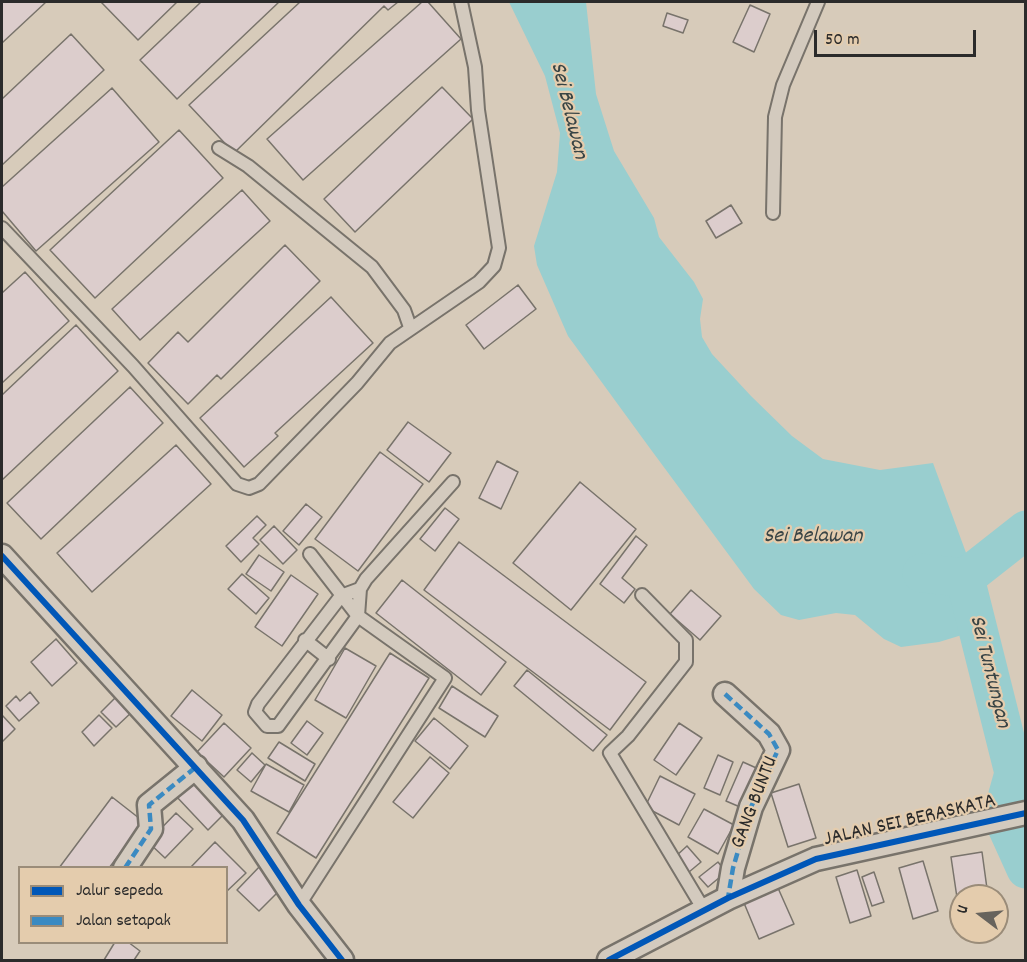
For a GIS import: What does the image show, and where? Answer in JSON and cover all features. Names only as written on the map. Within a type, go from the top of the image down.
[{"type":"street","points":[[2,556],[243,820],[299,905],[342,960]]},
{"type":"street","name":"GANG BUNTU","points":[[725,694],[769,734],[777,750],[751,807],[733,868],[728,898]]},
{"type":"street","points":[[126,866],[151,829],[149,805],[196,767]]},
{"type":"street","name":"JALAN SEI BERASKATA","points":[[609,960],[728,898],[816,860],[1020,814]]},
{"type":"lane","points":[[2,228],[133,366],[237,484],[249,488],[259,484],[357,383],[390,343],[410,327],[479,282],[494,266],[499,248],[478,110],[475,67],[461,2]]},
{"type":"lane","points":[[773,213],[776,117],[783,85],[818,2]]},
{"type":"lane","points":[[219,148],[248,166],[372,267],[404,310],[410,327]]},
{"type":"lane","points":[[360,589],[358,616],[329,659],[278,726],[267,726],[255,712],[256,709],[306,640],[341,596],[360,589],[453,482]]},
{"type":"lane","points":[[299,905],[445,678],[358,616],[310,554]]},
{"type":"lane","points":[[642,595],[686,640],[686,662],[628,736],[610,753],[704,910]]},
{"type":"lane","points":[[306,640],[329,659]]},
{"type":"water","name":"Sei Belawan","points":[[509,2],[586,2],[596,94],[614,151],[654,218],[659,237],[694,282],[703,299],[700,319],[702,337],[712,354],[792,436],[823,459],[880,470],[933,463],[990,618],[975,631],[939,642],[901,647],[884,639],[855,615],[836,613],[799,620],[781,615],[754,589],[568,336],[537,265],[534,246],[557,172],[560,133],[545,76]]},
{"type":"building","points":[[2,2],[46,2],[2,43]]},
{"type":"building","points":[[101,2],[177,2],[138,40]]},
{"type":"building","points":[[201,2],[279,2],[177,99],[140,60]]},
{"type":"building","points":[[300,2],[398,2],[388,10],[384,6],[234,153],[189,105]]},
{"type":"building","points":[[422,2],[428,2],[461,39],[303,180],[267,139]]},
{"type":"building","points":[[750,5],[770,14],[754,52],[733,42]]},
{"type":"building","points":[[667,13],[688,20],[683,33],[663,26]]},
{"type":"building","points":[[71,34],[104,70],[2,165],[2,99]]},
{"type":"building","points":[[442,87],[473,119],[355,232],[324,199]]},
{"type":"building","points":[[112,88],[159,142],[36,251],[2,211],[2,187]]},
{"type":"building","points":[[179,130],[223,178],[95,298],[50,250]]},
{"type":"building","points":[[242,190],[270,221],[140,340],[112,309]]},
{"type":"building","points":[[731,205],[742,223],[716,238],[706,221]]},
{"type":"building","points":[[285,245],[320,281],[221,379],[217,375],[188,404],[148,363],[178,332],[188,342]]},
{"type":"building","points":[[25,272],[69,321],[2,383],[2,293]]},
{"type":"building","points":[[518,285],[536,309],[484,349],[466,325]]},
{"type":"building","points":[[331,297],[373,343],[275,433],[278,436],[244,467],[200,418]]},
{"type":"building","points":[[76,325],[118,371],[2,480],[2,395]]},
{"type":"building","points":[[130,387],[163,423],[41,539],[7,503]]},
{"type":"building","points":[[408,422],[451,453],[429,482],[387,450]]},
{"type":"building","points":[[176,445],[211,484],[92,592],[57,553]]},
{"type":"building","points":[[380,452],[423,484],[358,571],[315,539]]},
{"type":"building","points":[[497,461],[518,472],[501,509],[479,498]]},
{"type":"building","points":[[580,482],[636,529],[571,610],[513,563]]},
{"type":"building","points":[[306,504],[322,517],[299,545],[283,531]]},
{"type":"building","points":[[445,508],[459,519],[435,551],[420,539]]},
{"type":"building","points":[[257,516],[266,525],[253,538],[259,544],[241,562],[226,546]]},
{"type":"building","points":[[274,526],[297,550],[283,564],[260,540]]},
{"type":"building","points":[[636,536],[647,545],[622,578],[635,589],[624,603],[600,584]]},
{"type":"building","points":[[459,542],[646,682],[610,730],[424,590]]},
{"type":"building","points":[[259,555],[284,572],[271,591],[246,574]]},
{"type":"building","points":[[242,574],[269,598],[256,614],[228,589]]},
{"type":"building","points":[[291,575],[318,594],[282,646],[255,627]]},
{"type":"building","points":[[402,580],[506,662],[481,695],[376,613]]},
{"type":"building","points":[[691,590],[721,616],[700,640],[670,614]]},
{"type":"building","points":[[56,639],[77,663],[52,686],[31,662]]},
{"type":"building","points":[[345,648],[376,666],[346,718],[315,700]]},
{"type":"building","points":[[390,653],[429,678],[316,858],[277,833]]},
{"type":"building","points":[[527,670],[607,735],[593,751],[514,686]]},
{"type":"building","points":[[452,686],[498,716],[485,737],[439,708]]},
{"type":"building","points":[[192,690],[222,715],[202,741],[171,716]]},
{"type":"building","points":[[30,692],[39,703],[19,721],[6,706],[16,696],[20,701]]},
{"type":"building","points":[[118,695],[134,710],[116,727],[101,712]]},
{"type":"building","points":[[2,715],[15,729],[2,742]]},
{"type":"building","points":[[99,715],[112,728],[94,746],[82,732]]},
{"type":"building","points":[[434,718],[468,746],[450,769],[415,741]]},
{"type":"building","points":[[307,721],[323,733],[307,755],[291,743]]},
{"type":"building","points":[[224,723],[251,748],[224,777],[197,752]]},
{"type":"building","points":[[679,723],[702,738],[676,775],[654,760]]},
{"type":"building","points":[[279,742],[315,764],[305,781],[268,758]]},
{"type":"building","points":[[252,753],[265,765],[251,782],[237,770]]},
{"type":"building","points":[[718,755],[733,762],[720,795],[704,788]]},
{"type":"building","points":[[430,757],[449,773],[413,818],[393,802]]},
{"type":"building","points":[[743,762],[763,771],[747,810],[726,801]]},
{"type":"building","points":[[266,764],[304,785],[289,812],[251,791]]},
{"type":"building","points":[[660,776],[695,794],[679,825],[645,807]]},
{"type":"building","points":[[193,777],[227,811],[208,830],[175,795]]},
{"type":"building","points":[[799,784],[816,838],[788,847],[771,793]]},
{"type":"building","points":[[112,797],[144,822],[111,866],[60,866]]},
{"type":"building","points":[[704,809],[734,825],[718,854],[688,837]]},
{"type":"building","points":[[176,813],[193,829],[165,858],[148,842]]},
{"type":"building","points":[[215,842],[246,873],[228,890],[228,866],[192,866]]},
{"type":"building","points":[[687,846],[701,862],[689,872],[675,857]]},
{"type":"building","points":[[982,852],[986,884],[955,884],[951,857]]},
{"type":"building","points":[[923,861],[938,911],[913,919],[899,868]]},
{"type":"building","points":[[718,862],[726,872],[708,887],[699,877]]},
{"type":"building","points":[[262,864],[284,886],[259,911],[237,890]]},
{"type":"building","points":[[857,870],[871,916],[850,923],[836,877]]},
{"type":"building","points":[[874,872],[884,902],[872,906],[862,877]]},
{"type":"building","points":[[778,888],[794,924],[759,939],[744,903]]},
{"type":"building","points":[[114,944],[131,944],[140,951],[134,960],[104,960]]},
{"type":"waterway","name":"Sei Belawan","points":[[922,573],[965,578],[1026,530]]},
{"type":"waterway","name":"Sei Tuntungan","points":[[965,578],[1014,773],[1004,809],[1007,827],[1026,869]]},
{"type":"marked path","points":[[725,694],[769,734],[778,750],[751,807],[733,868],[728,898]]},
{"type":"marked path","points":[[126,866],[151,829],[149,805],[196,767]]},
{"type":"cycle path","points":[[2,556],[243,820],[299,905],[342,960]]},
{"type":"cycle path","points":[[609,960],[728,898],[816,859],[1026,813]]}]
